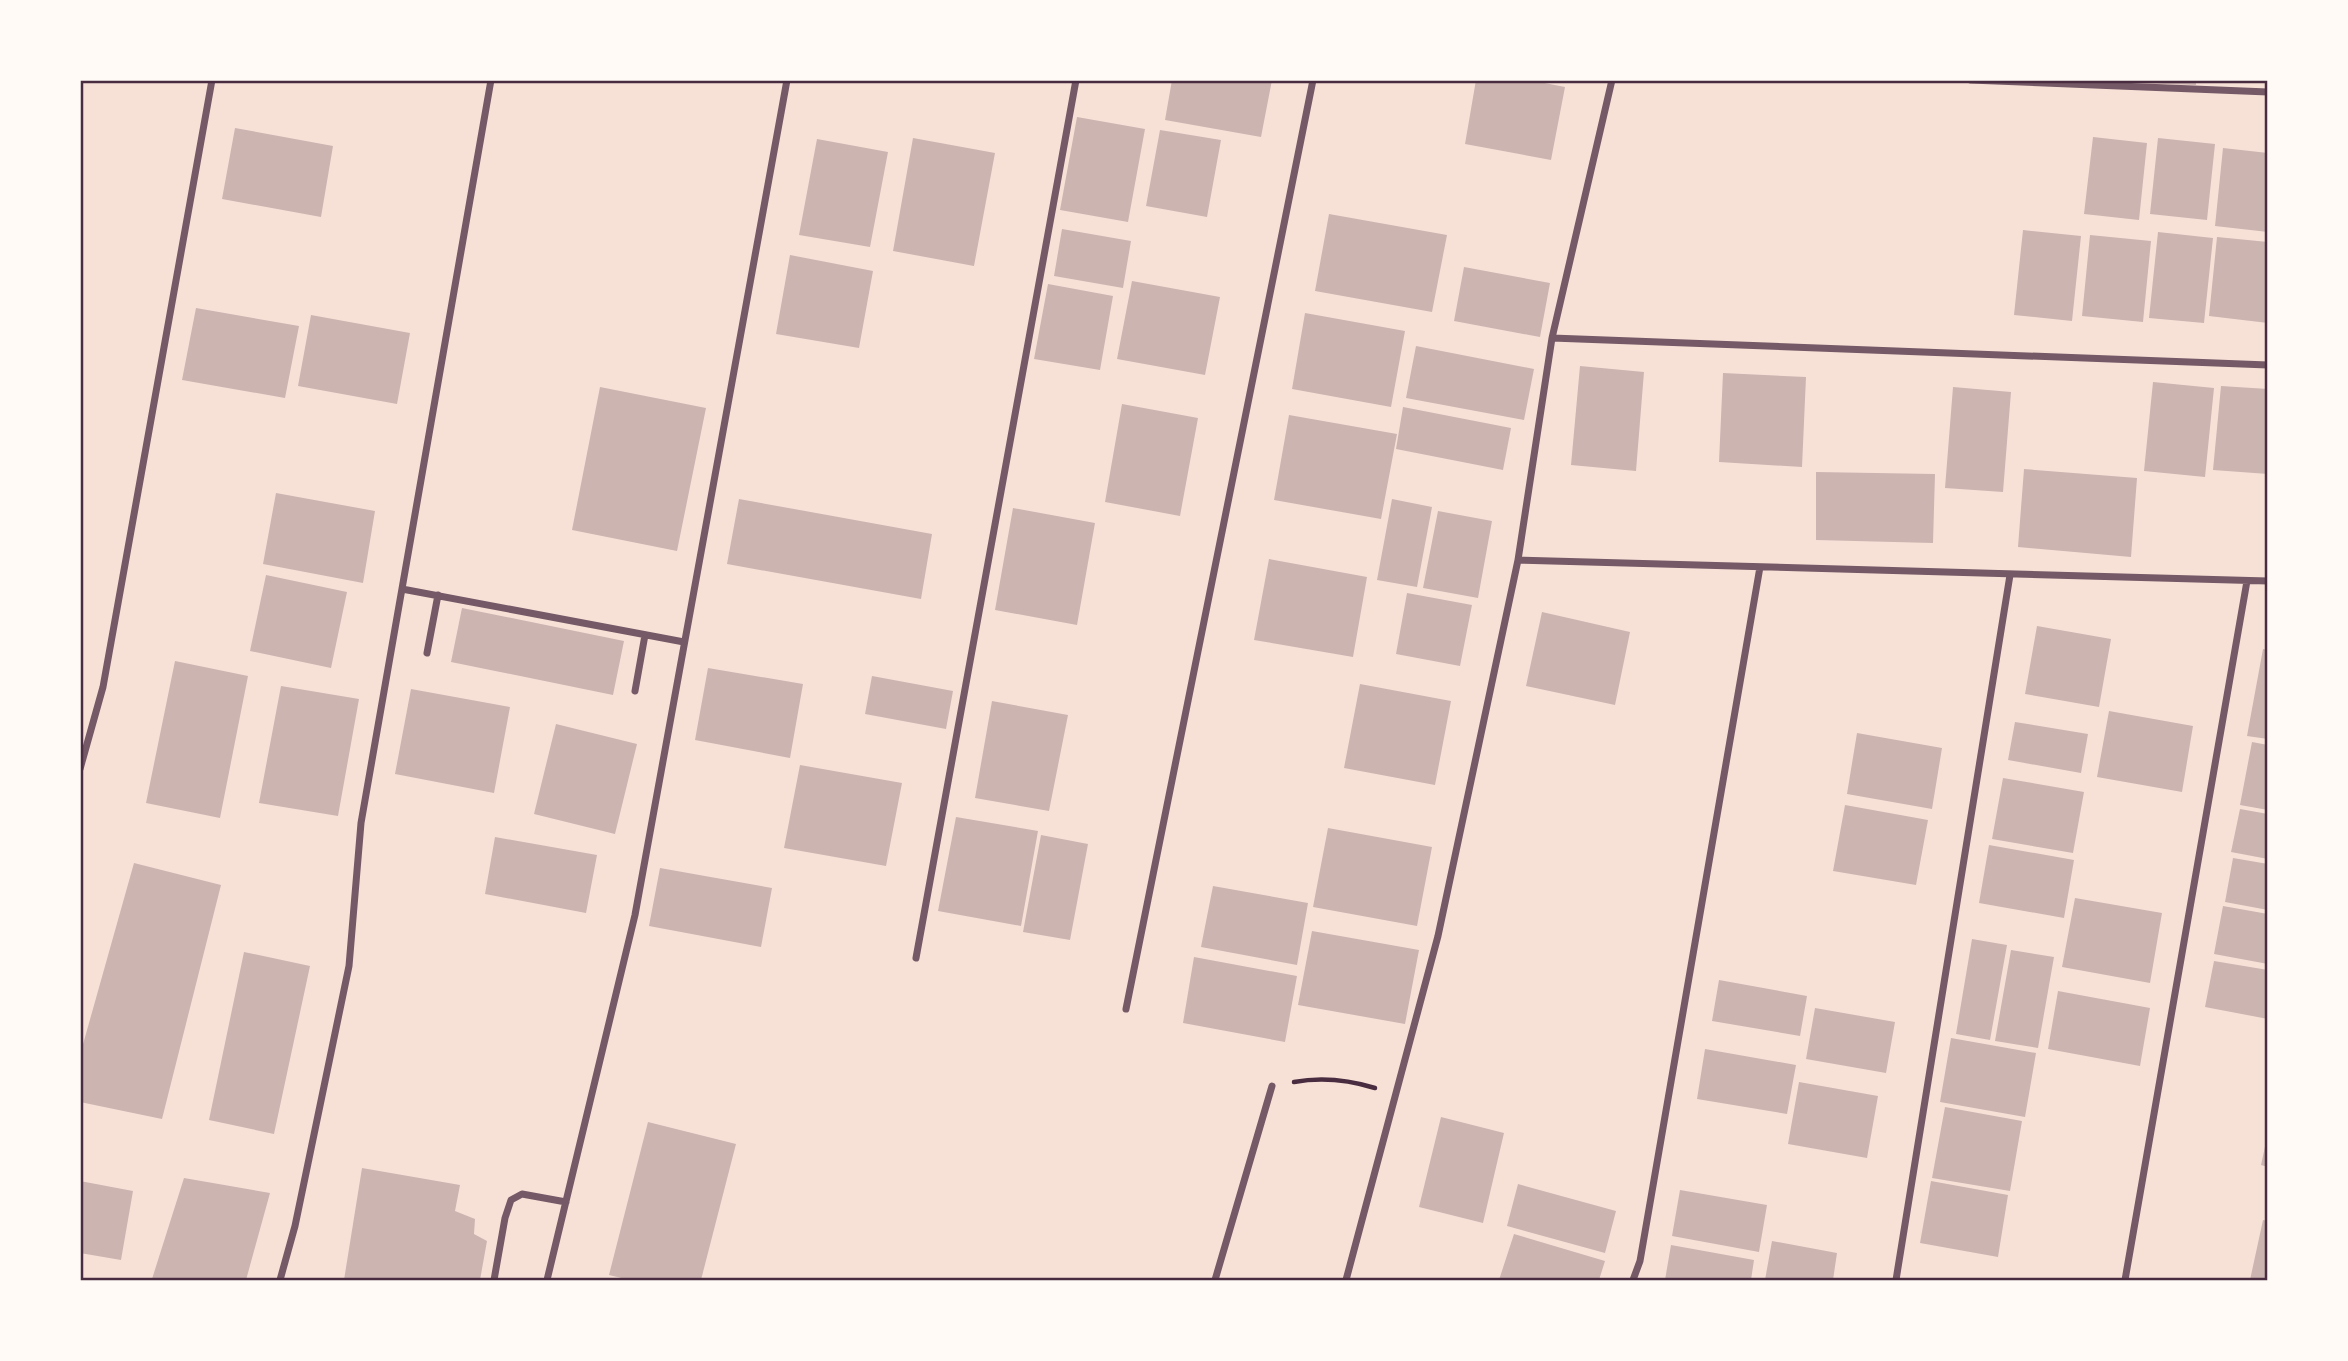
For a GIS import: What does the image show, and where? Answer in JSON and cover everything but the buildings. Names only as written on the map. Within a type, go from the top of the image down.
[{"type":"street","points":[[80,769],[103,687],[212,80]]},
{"type":"street","points":[[280,1280],[295,1226],[349,966],[361,823],[491,80]]},
{"type":"street","points":[[547,1280],[635,915],[786,80]]},
{"type":"street","points":[[916,958],[1076,80]]},
{"type":"street","points":[[1126,1009],[1313,80]]},
{"type":"street","points":[[1346,1280],[1438,936],[1518,560],[1552,338],[1612,80]]},
{"type":"street","points":[[1970,80],[2267,92]]},
{"type":"street","points":[[1552,338],[2267,365]]},
{"type":"street","points":[[1518,560],[2267,581]]},
{"type":"street","points":[[1633,1280],[1643,1247],[1760,567]]},
{"type":"street","points":[[1896,1280],[2010,575]]},
{"type":"street","points":[[2125,1280],[2247,581]]},
{"type":"street","points":[[402,589],[684,642]]},
{"type":"street","points":[[427,653],[438,595]]},
{"type":"street","points":[[635,691],[645,635]]},
{"type":"street","points":[[1216,1280],[1272,1086]]},
{"type":"street","points":[[494,1280],[505,1218],[511,1200],[522,1194],[566,1202]]},
{"type":"path","points":[[1272,1086],[1307,1079],[1353,1081],[1396,1095]]}]
